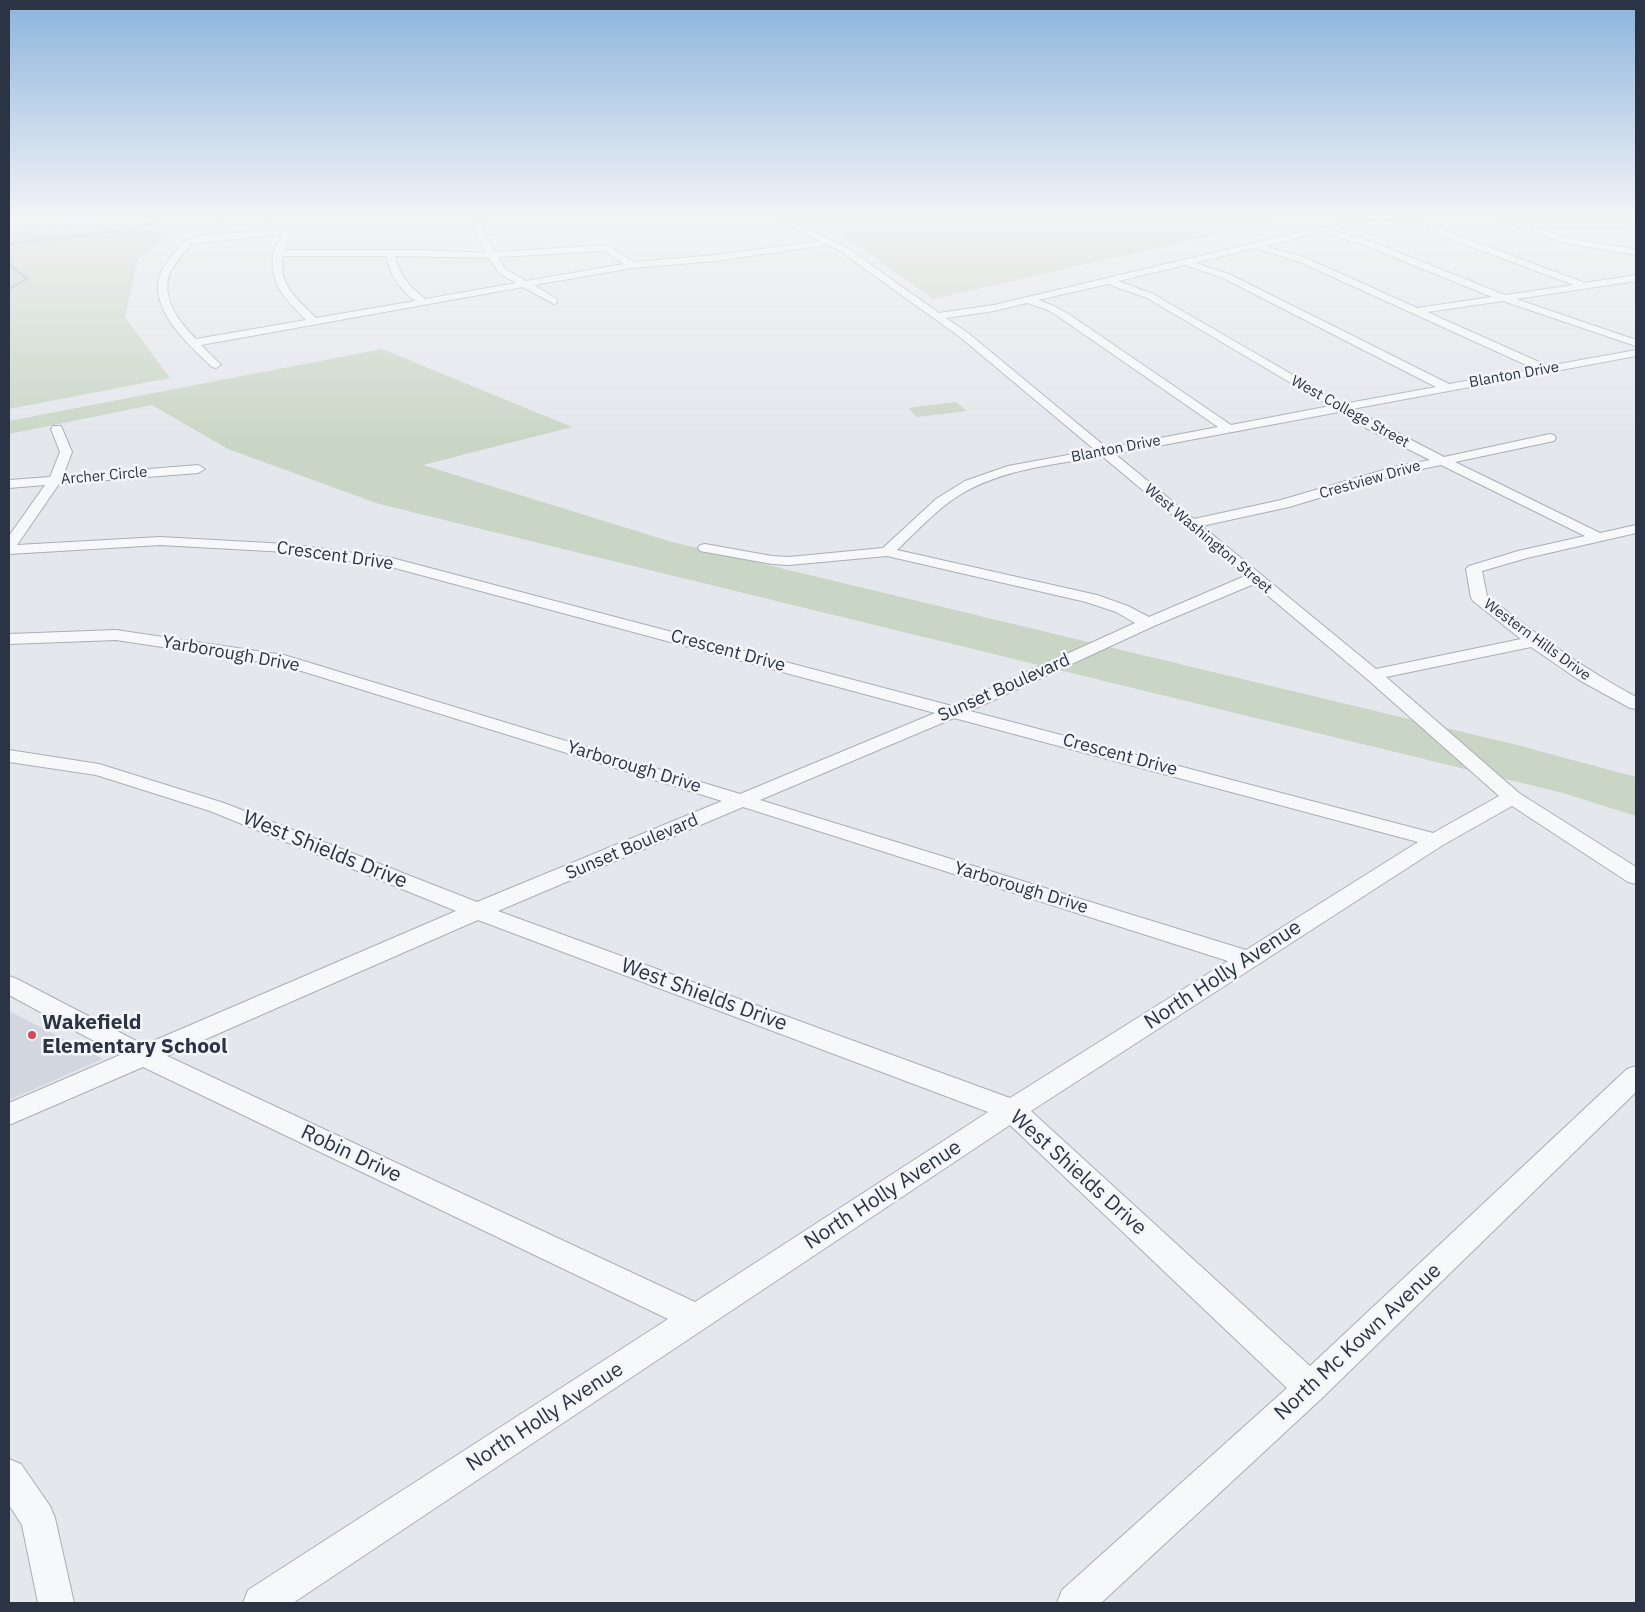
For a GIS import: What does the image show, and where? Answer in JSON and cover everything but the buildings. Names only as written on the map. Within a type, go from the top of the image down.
[{"type":"street","points":[[163,289],[169,311],[193,343],[216,365]]},
{"type":"street","points":[[282,289],[313,321]]},
{"type":"street","points":[[408,289],[422,301]]},
{"type":"street","points":[[193,343],[493,289]]},
{"type":"street","points":[[533,289],[554,301]]},
{"type":"street","name":"West Washington Street","points":[[901,289],[939,316],[1105,452],[1373,676],[1512,796],[1636,877]]},
{"type":"street","points":[[939,316],[973,312],[1071,289]]},
{"type":"street","name":"West College Street","points":[[1132,289],[1150,296],[1394,438],[1598,537]]},
{"type":"street","points":[[1252,289],[1447,388]]},
{"type":"street","points":[[1368,289],[1545,370]]},
{"type":"street","points":[[1482,289],[1636,343]]},
{"type":"street","points":[[1416,311],[1554,289]]},
{"type":"street","points":[[1028,300],[1051,308],[1066,316],[1227,428]]},
{"type":"street","name":"Blanton Drive","points":[[887,552],[937,503],[970,482],[1008,470],[1636,353]]},
{"type":"street","points":[[9,548],[55,480],[66,452],[57,429]]},
{"type":"street","name":"Crestview Drive","points":[[1191,524],[1284,504],[1365,478],[1550,438]]},
{"type":"street","name":"Archer Circle","points":[[9,484],[198,469]]},
{"type":"street","name":"Western Hills Drive","points":[[1636,529],[1523,554],[1474,569],[1479,598],[1534,641],[1585,676],[1636,704]]},
{"type":"street","name":"Crescent Drive","points":[[9,548],[160,541],[287,548],[392,563],[1436,840]]},
{"type":"street","points":[[705,548],[772,560],[789,561],[887,552],[1091,598],[1122,609],[1148,623]]},
{"type":"street","name":"Sunset Boulevard","points":[[9,1114],[478,911],[955,711],[1148,623],[1254,578]]},
{"type":"street","name":"Yarborough Drive","points":[[9,639],[116,635],[284,660],[1249,959]]},
{"type":"street","points":[[1373,676],[1534,641]]},
{"type":"street","name":"West Shields Drive","points":[[9,756],[99,770],[217,807],[478,911],[1012,1110],[1310,1388]]},
{"type":"street","name":"North Holly Avenue","points":[[260,1603],[1012,1110],[1436,840],[1512,796]]},
{"type":"street","name":"Robin Drive","points":[[9,984],[144,1056],[697,1318]]},
{"type":"street","name":"North Mc Kown Avenue","points":[[1076,1603],[1310,1388],[1636,1076]]},
{"type":"street","points":[[9,1476],[38,1518],[56,1603]]},
{"type":"shaded area","name":"Wakefield Elementary School","points":[[9,1011],[103,1059],[9,1100]]},
{"type":"green space","points":[[9,289],[131,289],[125,317],[170,378],[9,409]]},
{"type":"green space","points":[[919,289],[976,289],[933,299]]},
{"type":"green space","points":[[382,349],[572,427],[423,465],[672,542],[1517,745],[1636,777],[1636,816],[1563,793],[379,504],[228,449],[152,405],[9,434],[9,421]]},
{"type":"green space","points":[[956,402],[967,411],[917,417],[908,408]]},
{"type":"place","name":"Wakefield Elementary School","points":[[32,1035]]}]
